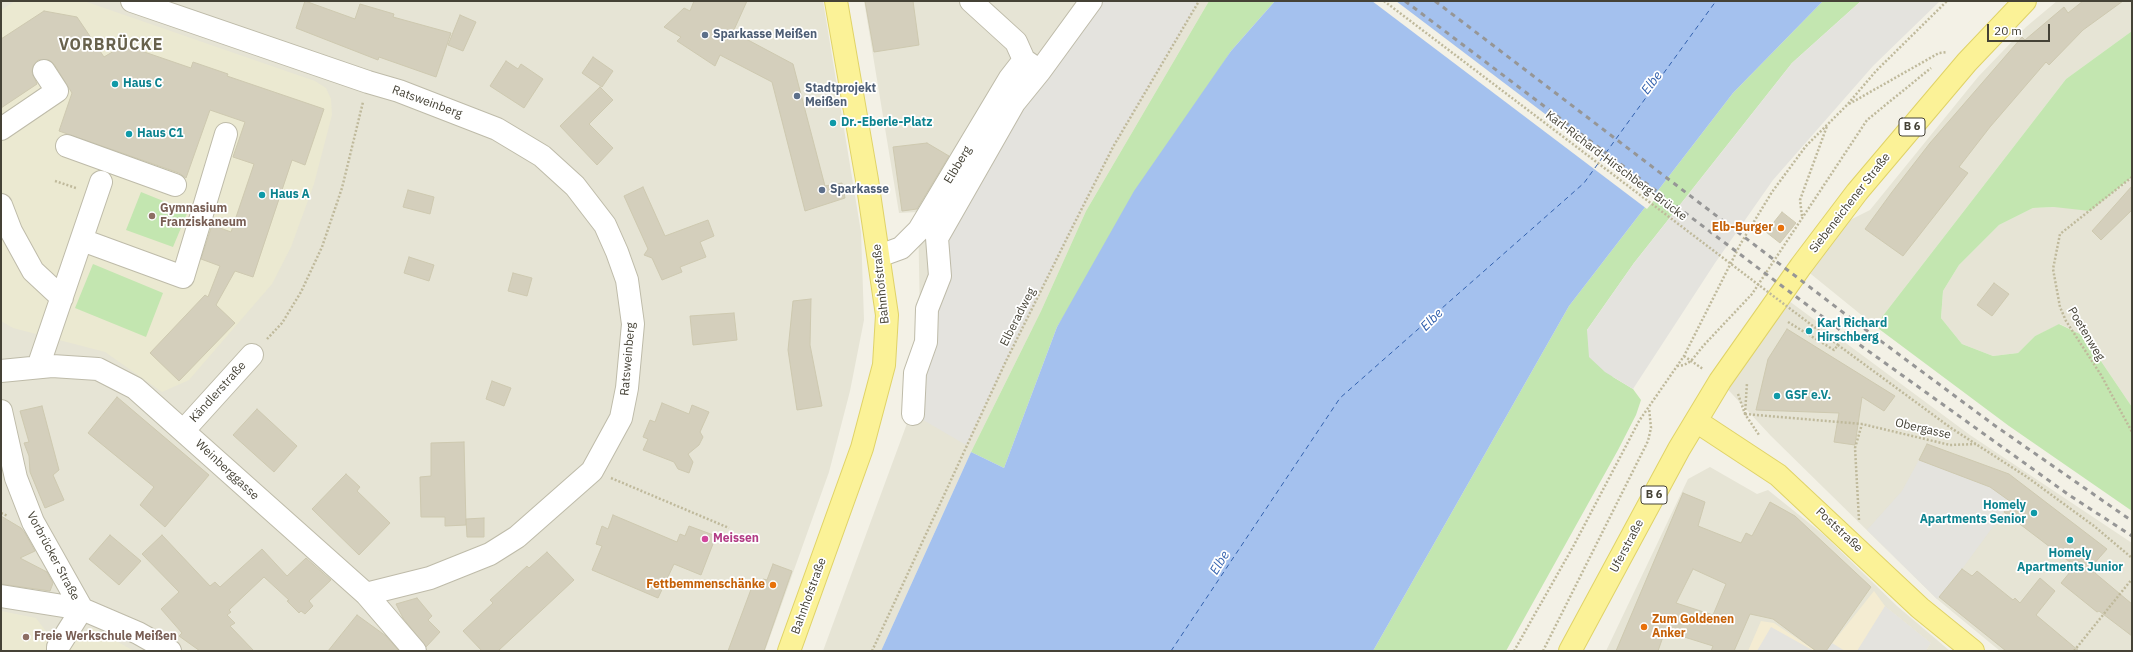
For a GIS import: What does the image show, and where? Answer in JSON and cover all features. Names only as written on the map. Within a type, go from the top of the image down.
[{"type":"main road","name":"Bahnhofstraße","points":[[789,651],[862,448],[884,366],[887,315],[879,256],[836,1]]},
{"type":"main road","name":"Siebeneichener Straße","points":[[1696,421],[1720,381],[1805,261],[1857,192],[1967,62],[2025,1]]},
{"type":"main road","name":"Poststraße","points":[[1696,421],[1778,474],[1920,608],[1973,651]]},
{"type":"main road","name":"Uferstraße","points":[[1570,651],[1696,421]]},
{"type":"street","name":"Ratsweinberg","points":[[132,1],[368,82],[399,91],[498,129],[542,156],[575,186],[605,225],[627,280],[633,324],[627,388],[620,418],[592,471],[517,537],[490,554],[430,578],[366,594]]},
{"type":"street","points":[[914,414],[915,373],[926,342],[927,310],[940,276],[937,238],[1014,103],[1032,65],[1016,42],[971,1]]},
{"type":"street","name":"Elbberg","points":[[879,256],[901,248],[919,230],[1010,78],[1032,65],[1091,1]]},
{"type":"street","points":[[1,129],[57,90],[44,71]]},
{"type":"street","points":[[82,240],[183,277],[226,134]]},
{"type":"street","points":[[67,146],[175,185]]},
{"type":"street","points":[[38,367],[101,182]]},
{"type":"street","points":[[1,206],[11,231],[33,271],[62,298]]},
{"type":"street","name":"Kändlerstraße","points":[[184,430],[252,355]]},
{"type":"street","name":"Weinberggasse","points":[[1,371],[52,366],[98,369],[135,388],[184,430],[366,594],[415,651]]},
{"type":"street","name":"Vorbrücker Straße","points":[[1,411],[16,478],[33,522],[82,609]]},
{"type":"street","points":[[1,596],[82,609],[138,633],[170,651]]},
{"type":"street","points":[[58,651],[58,647],[82,609]]},
{"type":"path","name":"Elberadweg","points":[[872,651],[1006,361],[1113,147],[1199,1]]},
{"type":"path","name":"Karl-Richard-Hirschberg-Brücke","points":[[1384,1],[1838,345],[1951,428],[1977,444]]},
{"type":"path","points":[[1514,651],[1649,408],[1684,356],[1741,243],[1772,192],[1806,146],[1847,105],[1876,71],[1947,1]]},
{"type":"path","points":[[1847,105],[1939,53],[1952,52],[1946,56]]},
{"type":"path","points":[[1677,366],[1684,365],[1691,361],[1752,294],[1867,120],[1934,66]]},
{"type":"path","points":[[252,355],[282,323],[301,292],[322,247],[342,188],[368,82]]},
{"type":"path","points":[[1802,217],[1800,200],[1827,125]]},
{"type":"path","name":"Poetenweg","points":[[2132,177],[2060,234],[2053,268],[2060,306],[2066,321],[2101,375],[2132,432]]},
{"type":"path","points":[[1788,321],[1834,350],[1838,345]]},
{"type":"path","points":[[1542,651],[1648,441],[1651,428],[1649,408]]},
{"type":"path","name":"Obergasse","points":[[1745,414],[1862,424],[1950,445],[1977,444]]},
{"type":"path","points":[[1861,551],[1856,448],[1862,424]]},
{"type":"path","points":[[1977,444],[2094,526],[2132,558]]},
{"type":"path","points":[[592,471],[729,528]]},
{"type":"path","points":[[2074,651],[2132,580]]},
{"type":"shaded area","points":[[1,1],[823,1],[861,232],[864,320],[850,391],[829,472],[765,651],[1,651]]},
{"type":"shaded area","name":"Gymnasium Franziskaneum","points":[[15,1],[84,1],[315,81],[326,88],[331,99],[332,115],[314,184],[291,247],[272,284],[189,380],[162,392],[105,352],[13,328],[1,321],[1,10]]},
{"type":"shaded area","points":[[864,1],[1209,1],[1086,211],[1041,311],[971,452],[881,651],[823,651],[909,418],[920,319],[918,212],[899,213]]},
{"type":"shaded area","points":[[1091,1],[1199,1],[1113,147],[1006,361],[966,445],[913,414],[937,238]]},
{"type":"shaded area","points":[[1861,1],[1940,1],[1873,66],[1773,180],[1715,263],[1633,389],[1605,372],[1589,357],[1587,330],[1634,263],[1792,63]]},
{"type":"shaded area","points":[[2057,1],[2132,1],[2132,31],[2066,79],[1875,326],[1801,266],[1826,232],[1870,210],[1978,77],[2026,27]]},
{"type":"shaded area","points":[[2132,177],[2132,407],[2084,336],[2060,324],[2035,336],[2018,353],[1993,356],[1962,344],[1941,318],[1943,291],[1959,265],[1999,225],[2033,208],[2054,207],[2119,189]]},
{"type":"shaded area","points":[[1781,295],[1970,435],[2132,543],[2132,651],[2000,651],[1937,599],[1771,436],[1720,381]]},
{"type":"shaded area","points":[[1919,460],[1991,487],[2011,502],[1962,569],[1937,599],[1867,530],[1902,491]]},
{"type":"shaded area","points":[[1710,467],[1757,494],[1768,490],[1824,535],[1897,606],[1950,651],[1606,651],[1688,479]]},
{"type":"shaded area","points":[[1874,591],[1885,606],[1931,643],[1926,651],[1826,651]]},
{"type":"shaded area","points":[[1885,606],[1931,643],[1926,651],[1857,651]]},
{"type":"shaded area","name":"Freie Werkschule Meißen","points":[[1,611],[36,618],[58,647],[93,628],[134,651],[1,651]]},
{"type":"shaded area","points":[[1761,621],[1774,623],[1816,651],[1748,651]]},
{"type":"shaded area","points":[[1771,627],[1814,651],[1757,651]]},
{"type":"shaded area","points":[[1832,643],[1845,651],[1826,651]]},
{"type":"green space","points":[[1209,1],[1275,1],[1231,51],[1057,327],[1004,468],[971,452],[1041,311],[1086,211]]},
{"type":"green space","points":[[1823,1],[1861,1],[1792,63],[1634,263],[1587,330],[1613,377],[1633,389],[1641,400],[1636,415],[1618,450],[1506,651],[1373,651],[1569,306],[1733,93]]},
{"type":"green space","points":[[2132,31],[2132,177],[2090,211],[2054,207],[2033,208],[1999,225],[1959,265],[1943,291],[1941,318],[1962,344],[1993,356],[2018,353],[2035,336],[2059,324],[2084,336],[2132,407],[2132,511],[2009,426],[1875,326],[2066,79]]},
{"type":"green space","points":[[141,192],[188,211],[173,247],[126,230]]},
{"type":"green space","points":[[93,264],[163,293],[146,337],[75,308]]},
{"type":"water","name":"Elbe","points":[[1275,1],[1823,1],[1733,93],[1569,306],[1373,651],[881,651],[971,452],[1004,468],[1057,327],[1134,191],[1231,51]]},
{"type":"pier","points":[[1372,1],[1396,1],[1656,198],[1647,209]]},
{"type":"building","points":[[305,1],[355,19],[360,4],[394,14],[393,17],[451,33],[436,77],[379,57],[378,60],[296,28]]},
{"type":"building","points":[[694,1],[747,1],[733,32],[793,64],[825,186],[842,183],[845,198],[805,211],[772,82],[720,55],[715,66],[677,41],[681,37],[664,27],[684,8],[690,11]]},
{"type":"building","points":[[865,1],[913,1],[919,45],[874,52]]},
{"type":"building","points":[[2083,1],[2123,1],[2083,30],[2049,65],[2046,62],[1990,127],[1959,167],[1968,173],[1903,256],[1865,229],[1930,143],[2022,37],[2025,40],[2064,7],[2068,13]]},
{"type":"building","points":[[44,11],[77,17],[104,57],[124,45],[191,68],[193,62],[228,74],[227,76],[324,109],[305,165],[292,160],[253,277],[235,271],[216,305],[235,323],[179,381],[150,353],[205,295],[208,297],[220,266],[201,259],[212,225],[231,232],[254,164],[233,157],[245,122],[210,110],[186,178],[179,173],[59,131],[72,93],[54,64],[49,60],[38,60],[33,66],[32,72],[37,84],[1,108],[1,39]]},
{"type":"building","points":[[460,15],[476,22],[463,51],[448,45]]},
{"type":"building","points":[[593,57],[613,71],[602,87],[582,73]]},
{"type":"building","points":[[506,61],[518,69],[521,64],[543,79],[524,108],[490,86]]},
{"type":"building","points":[[600,87],[613,100],[589,124],[613,148],[597,165],[560,126]]},
{"type":"building","points":[[927,143],[949,156],[917,209],[902,211],[893,147]]},
{"type":"building","points":[[2132,186],[2132,210],[2101,240],[2092,231]]},
{"type":"building","points":[[643,187],[665,236],[708,220],[714,236],[700,242],[706,257],[680,267],[682,272],[662,280],[652,258],[644,255],[648,249],[624,196]]},
{"type":"building","points":[[408,190],[434,197],[430,214],[403,207]]},
{"type":"building","points":[[1782,212],[1796,223],[1780,243],[1766,232]]},
{"type":"building","points":[[409,257],[434,265],[429,281],[404,273]]},
{"type":"building","points":[[513,273],[532,278],[527,296],[508,291]]},
{"type":"building","points":[[1994,283],[2009,294],[1992,316],[1977,305]]},
{"type":"building","points":[[811,299],[810,345],[822,406],[797,410],[788,350],[793,301]]},
{"type":"building","points":[[734,313],[737,340],[693,345],[690,316]]},
{"type":"building","points":[[1787,329],[1895,396],[1884,411],[1862,397],[1855,445],[1834,442],[1839,413],[1756,410],[1768,359]]},
{"type":"building","points":[[492,381],[511,388],[504,406],[486,399]]},
{"type":"building","points":[[117,397],[209,475],[165,527],[140,505],[154,487],[88,433]]},
{"type":"building","points":[[662,403],[689,414],[692,405],[709,412],[700,432],[703,437],[699,445],[688,454],[693,462],[689,473],[678,469],[674,462],[643,450],[648,439],[643,437],[650,420],[655,422]]},
{"type":"building","points":[[42,406],[59,470],[53,475],[64,500],[45,508],[30,472],[29,456],[24,443],[29,442],[20,411]]},
{"type":"building","points":[[257,409],[297,446],[274,472],[233,435]]},
{"type":"building","points":[[464,442],[466,525],[445,526],[445,517],[421,517],[420,477],[431,476],[431,443]]},
{"type":"building","points":[[1927,444],[2009,474],[2107,549],[2092,566],[2098,570],[2095,573],[2132,604],[2132,636],[2099,611],[2097,612],[2061,583],[2075,566],[2004,512],[2011,502],[1990,487],[1919,460]]},
{"type":"building","points":[[346,474],[360,487],[357,491],[390,523],[359,555],[312,509]]},
{"type":"building","points":[[1683,493],[1705,502],[1698,526],[1741,543],[1746,533],[1752,536],[1770,502],[1795,516],[1871,587],[1826,651],[1816,651],[1773,619],[1750,614],[1734,651],[1711,651],[1713,646],[1665,631],[1658,651],[1616,651]],"holes":[[[1693,569],[1726,584],[1713,615],[1676,603]]]},
{"type":"building","points":[[613,515],[677,542],[680,534],[685,536],[689,526],[716,536],[701,575],[674,564],[658,598],[592,570],[602,546],[596,544],[602,526],[608,529]]},
{"type":"building","points":[[1,516],[21,528],[25,533],[35,551],[20,558],[47,572],[53,583],[50,591],[1,584]]},
{"type":"building","points":[[484,518],[484,537],[467,537],[466,519]]},
{"type":"building","points":[[110,535],[141,561],[119,585],[89,559]]},
{"type":"building","points":[[162,535],[210,586],[215,582],[220,587],[262,549],[287,576],[306,558],[331,580],[309,601],[313,606],[305,614],[301,611],[299,613],[287,601],[289,600],[264,577],[229,610],[231,612],[227,615],[235,623],[230,626],[254,651],[200,651],[179,636],[182,633],[161,609],[179,592],[142,554]]},
{"type":"building","points":[[547,552],[574,580],[498,651],[482,651],[463,631],[493,603],[490,600],[527,566],[529,568]]},
{"type":"building","points":[[773,564],[792,571],[764,651],[728,651],[753,584],[760,586],[763,579],[767,580]]},
{"type":"building","points":[[1962,569],[1972,576],[1977,571],[2013,600],[2015,598],[2020,603],[2040,578],[2055,591],[2036,615],[2079,651],[2006,651],[1939,597]]},
{"type":"building","points":[[417,598],[432,616],[428,620],[440,632],[426,647],[403,618],[396,604]]},
{"type":"building","points":[[357,615],[386,636],[399,651],[328,651]]},
{"type":"ferry route","points":[[1171,651],[1340,398],[1584,183],[1716,1]]},
{"type":"railway","points":[[1405,1],[1860,345],[2069,495],[2132,536]]},
{"type":"railway","points":[[1435,1],[1870,333],[1994,425],[2132,521]]},
{"type":"place","name":"Sparkasse Meißen","points":[[705,35]]},
{"type":"place","name":"Haus C","points":[[115,84]]},
{"type":"place","name":"Stadtprojekt Meißen","points":[[797,96]]},
{"type":"place","name":"Dr.-Eberle-Platz","points":[[833,123]]},
{"type":"place","name":"Haus C1","points":[[129,134]]},
{"type":"place","name":"Sparkasse","points":[[822,190]]},
{"type":"place","name":"Haus A","points":[[262,195]]},
{"type":"place","name":"Gymnasium Franziskaneum","points":[[152,216]]},
{"type":"place","name":"Elb-Burger","points":[[1781,228]]},
{"type":"place","name":"Karl Richard Hirschberg","points":[[1809,331]]},
{"type":"place","name":"GSF e.V.","points":[[1777,396]]},
{"type":"place","name":"Homely Apartments Senior","points":[[2034,513]]},
{"type":"place","name":"Meissen","points":[[705,539]]},
{"type":"place","name":"Homely Apartments Junior","points":[[2070,540]]},
{"type":"place","name":"Fettbemmenschänke","points":[[773,585]]},
{"type":"place","name":"Zum Goldenen Anker","points":[[1644,627]]},
{"type":"place","name":"Freie Werkschule Meißen","points":[[26,637]]},
{"type":"district","name":"VORBRÜCKE","points":[[111,45]]}]
